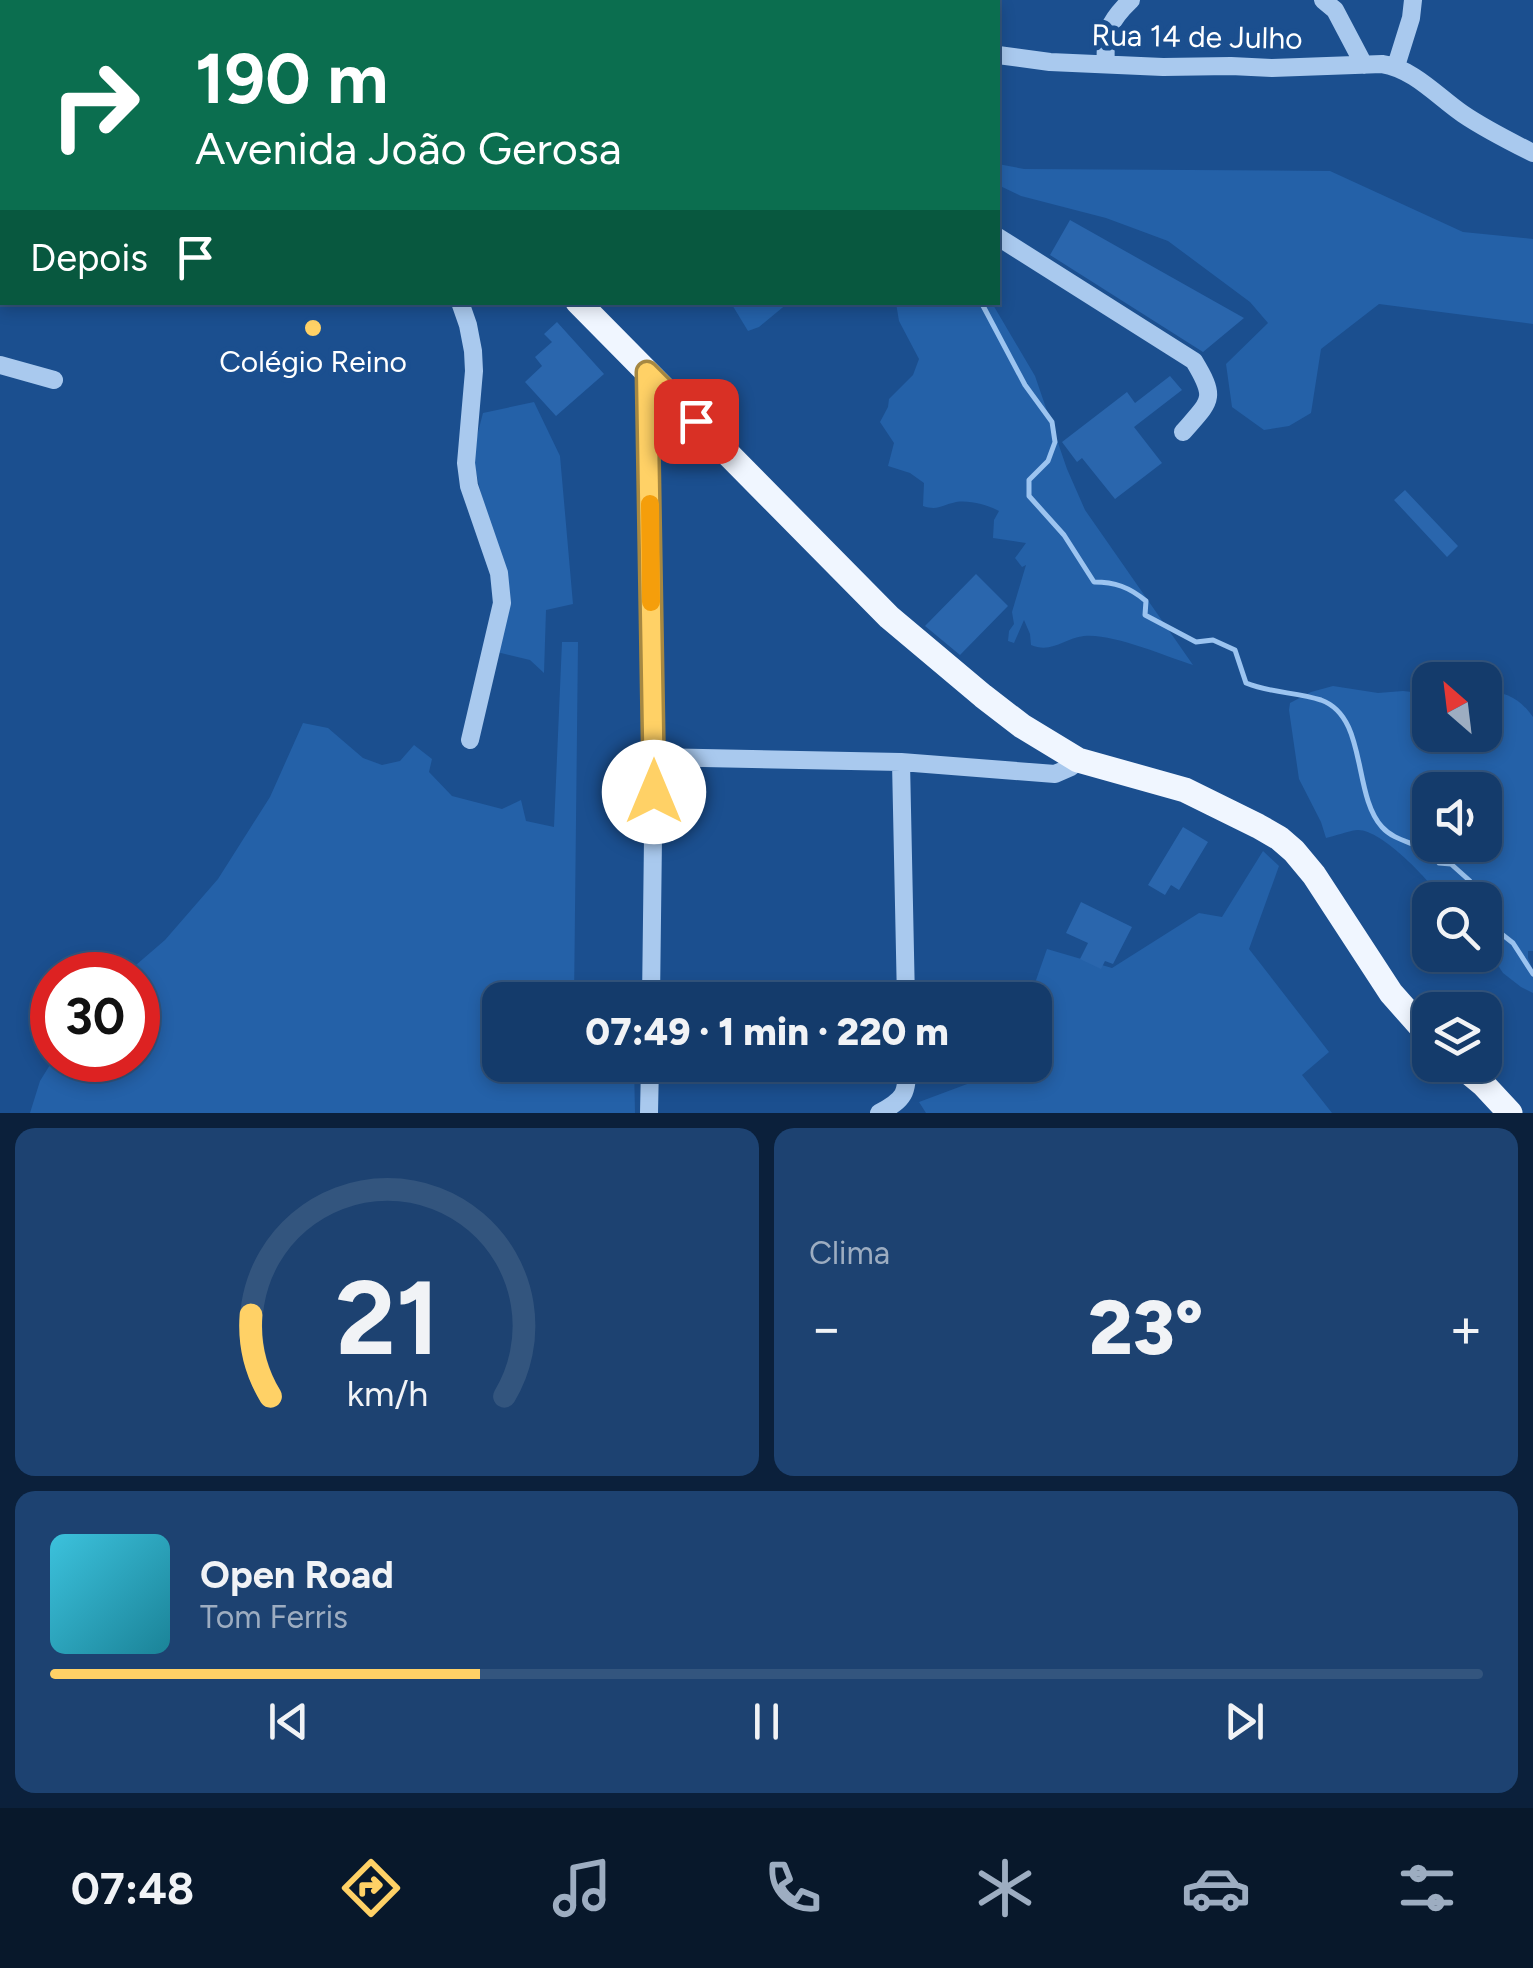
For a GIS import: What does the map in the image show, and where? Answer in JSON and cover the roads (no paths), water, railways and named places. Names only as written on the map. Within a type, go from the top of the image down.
[{"type":"main road","points":[[581,305],[889,617],[982,696],[1078,760],[1185,790],[1278,838],[1314,876],[1412,1017]]},
{"type":"main road","points":[[1481,1082],[1510,1113]]},
{"type":"street","points":[[1106,64],[1104,38],[1130,0]]},
{"type":"street","points":[[1413,0],[1412,18],[1396,66],[1464,115],[1533,153]]},
{"type":"street","points":[[1325,1],[1335,10],[1364,65]]},
{"type":"street","name":"Rua 14 de Julho","points":[[1000,55],[1050,62],[1162,67],[1396,66]]},
{"type":"street","points":[[1000,238],[1194,360],[1210,386],[1208,404],[1183,432]]},
{"type":"street","points":[[461,305],[468,324],[474,371],[466,462],[469,486],[499,573],[502,603],[470,740]]},
{"type":"street","points":[[0,365],[54,380]]},
{"type":"street","points":[[647,372],[654,757],[651,982]]},
{"type":"street","points":[[654,757],[901,762],[1055,774],[1078,760]]},
{"type":"street","points":[[901,762],[906,982]]},
{"type":"street","points":[[649,1113],[650,1082]]},
{"type":"street","points":[[879,1113],[903,1108],[907,1082]]},
{"type":"waterway","points":[[983,305],[1025,385],[1052,422],[1055,442],[1048,461],[1029,480],[1029,496],[1064,535],[1094,582],[1115,584],[1134,592],[1146,601],[1145,615],[1196,642],[1213,640],[1235,650],[1246,683],[1321,700],[1336,709],[1353,739],[1366,796],[1382,827],[1427,851],[1439,863],[1451,864],[1470,882]]},
{"type":"waterway","points":[[1502,934],[1513,943],[1533,974]]},
{"type":"place","name":"Colégio Reino","points":[[313,328]]}]
